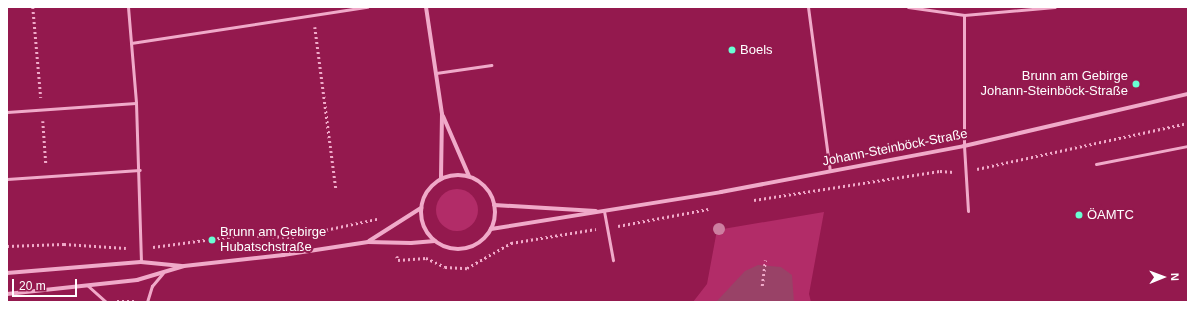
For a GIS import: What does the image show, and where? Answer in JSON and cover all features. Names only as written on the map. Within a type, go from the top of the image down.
[{"type":"street","points":[[426,7],[442,114],[441,178]]},
{"type":"street","name":"Johann-Steinböck-Straße","points":[[491,229],[604,211],[964,146],[1188,94]]},
{"type":"street","points":[[442,114],[470,176],[486,188],[494,206],[491,229],[482,239],[471,246],[458,249],[446,247],[434,240],[426,232],[421,208],[424,196],[441,178],[455,174],[470,176]]},
{"type":"street","name":"Johann-Steinböck-Straße","points":[[494,206],[604,211]]},
{"type":"street","points":[[368,242],[421,208]]},
{"type":"street","points":[[7,294],[136,280],[184,266],[284,256],[368,242],[411,243],[434,240]]},
{"type":"street","points":[[7,273],[141,262],[184,266]]},
{"type":"lane","points":[[128,7],[140,170],[141,262]]},
{"type":"lane","points":[[131,43],[367,7]]},
{"type":"lane","points":[[808,7],[830,171]]},
{"type":"lane","points":[[908,7],[964,15],[1055,7]]},
{"type":"lane","points":[[964,15],[964,146],[968,211]]},
{"type":"lane","points":[[436,73],[491,65]]},
{"type":"lane","points":[[7,112],[136,103]]},
{"type":"lane","points":[[1096,164],[1188,146]]},
{"type":"lane","points":[[7,179],[140,170]]},
{"type":"lane","points":[[604,211],[613,260]]},
{"type":"lane","points":[[147,301],[152,286],[163,272]]},
{"type":"lane","points":[[87,285],[106,302]]},
{"type":"path","points":[[33,7],[47,176]]},
{"type":"path","points":[[314,15],[336,189]]},
{"type":"path","points":[[979,168],[1188,123]]},
{"type":"path","points":[[749,200],[762,200],[940,171],[957,172]]},
{"type":"path","points":[[623,225],[698,212],[714,207]]},
{"type":"path","points":[[7,246],[64,244],[141,248],[242,235],[292,237],[382,218]]},
{"type":"path","points":[[397,254],[398,260],[426,258],[446,267],[460,269],[480,262],[503,245],[586,231]]},
{"type":"path","points":[[762,286],[765,260]]},
{"type":"path","points":[[106,302],[147,301]]},
{"type":"shaded area","points":[[453,189],[461,189],[469,192],[475,198],[478,210],[475,222],[469,228],[461,231],[453,231],[445,228],[439,222],[436,214],[436,206],[439,198],[445,192]]},
{"type":"shaded area","points":[[824,212],[809,294],[811,302],[693,302],[707,284],[717,230]]},
{"type":"shaded area","points":[[758,265],[781,267],[792,275],[794,302],[716,302],[745,271]]},
{"type":"place","name":"Boels","points":[[732,50]]},
{"type":"place","name":"Brunn am Gebirge Johann-Steinböck-Straße","points":[[1136,84]]},
{"type":"place","name":"ÖAMTC","points":[[1079,215]]},
{"type":"place","name":"Brunn am Gebirge Hubatschstraße","points":[[212,240]]}]
